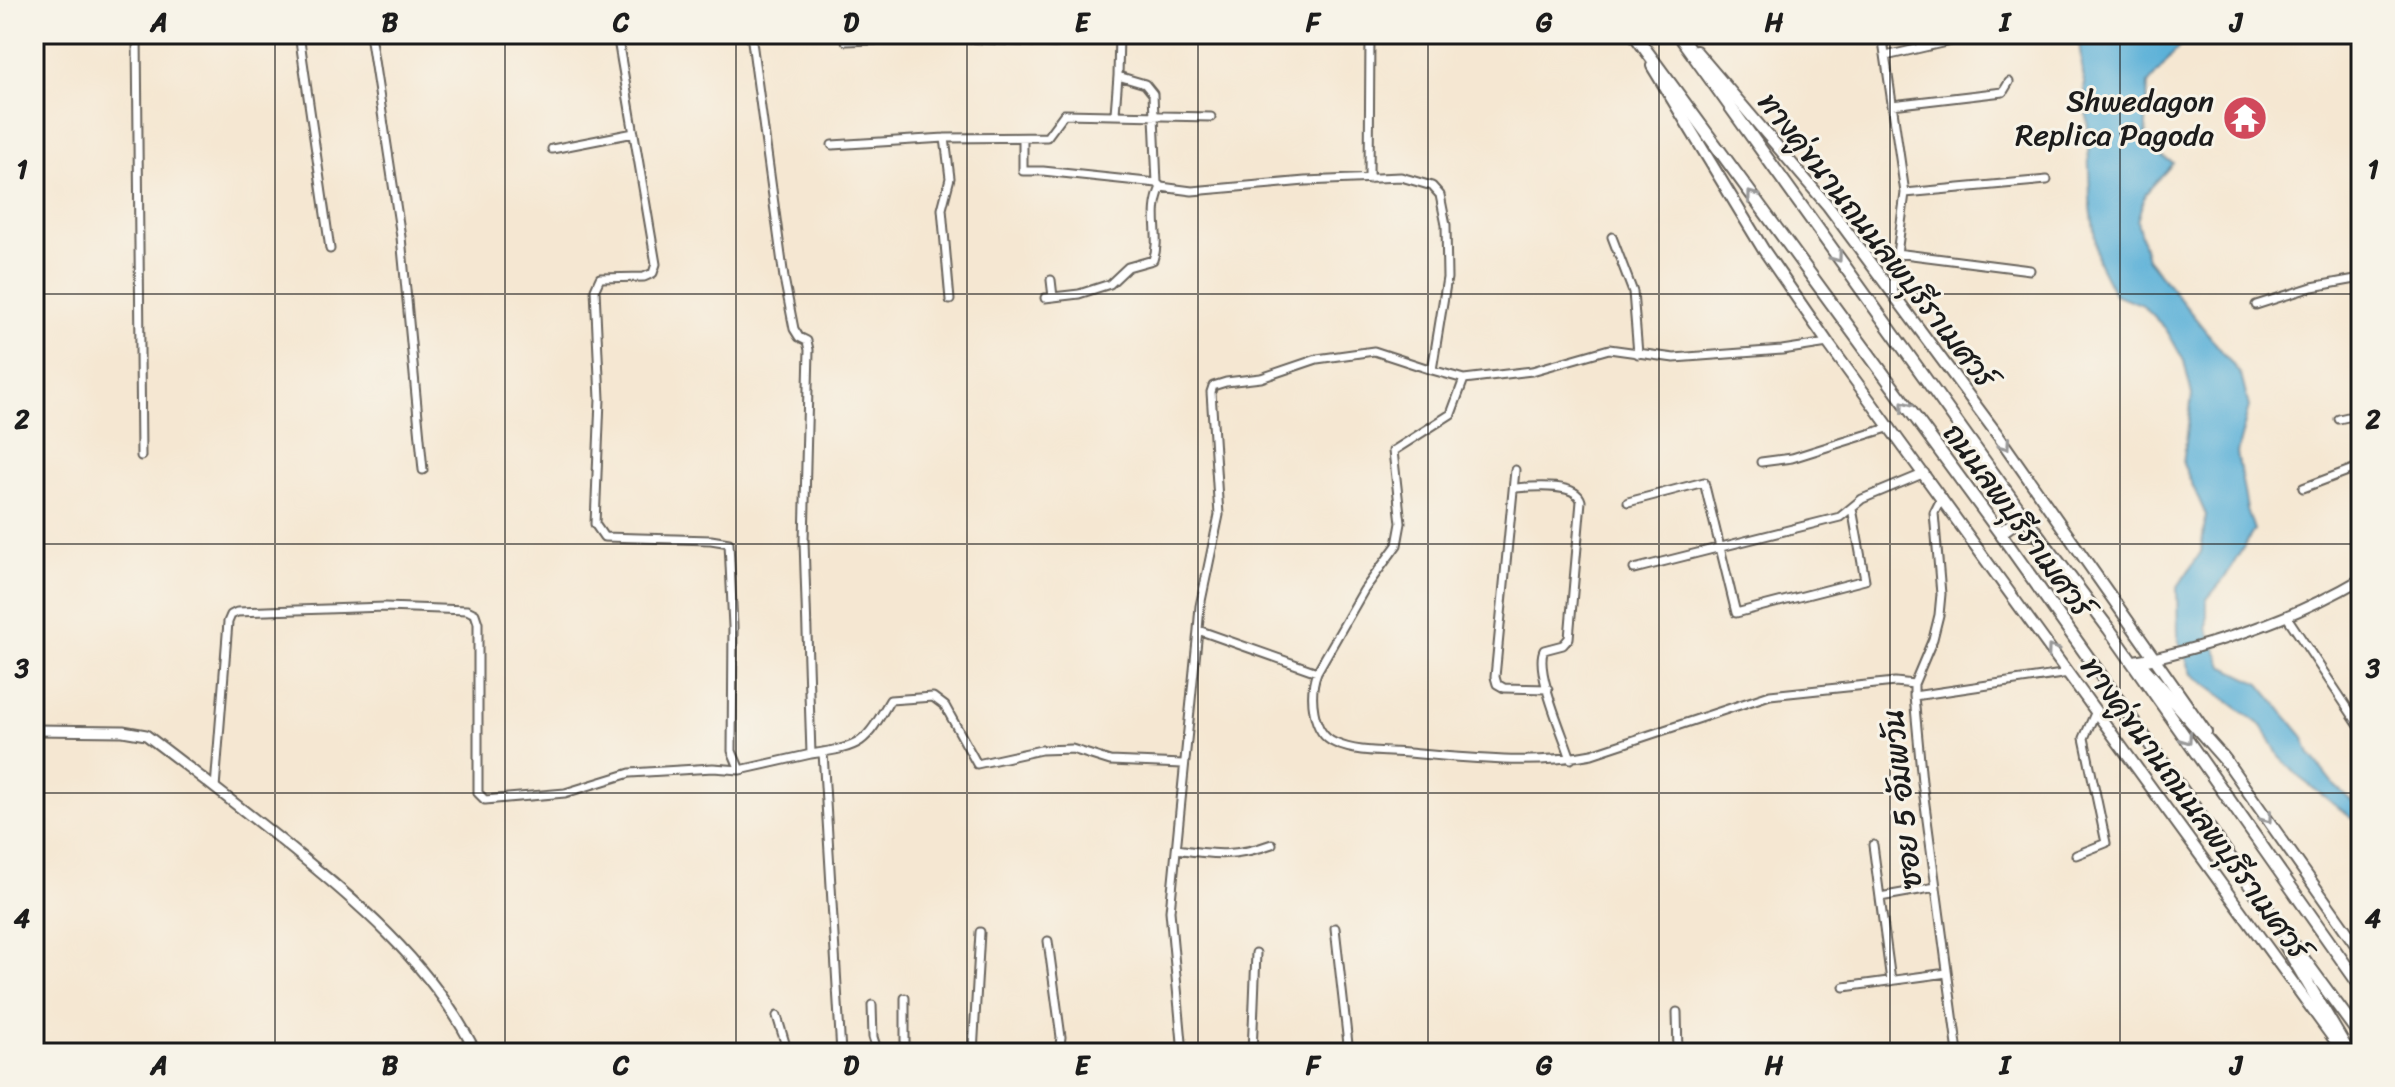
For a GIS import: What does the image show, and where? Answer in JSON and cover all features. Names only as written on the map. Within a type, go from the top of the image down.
[{"type":"main road","name":"ทางคู่ขนานถนนลพบุรีราเมศวร์","points":[[1633,34],[1763,249],[1828,343],[1925,473],[2228,896],[2346,1053]]},
{"type":"main road","name":"ถนนลพบุรีราเมศวร์","points":[[1633,34],[2000,533],[2361,1037]]},
{"type":"main road","name":"ทางคู่ขนานถนนลพบุรีราเมศวร์","points":[[1680,34],[1828,206],[1892,292],[1997,434],[2361,952]]},
{"type":"main road","name":"ถนนลพบุรีราเมศวร์","points":[[1680,34],[2024,516],[2109,629],[2361,987]]},
{"type":"main road","points":[[2000,533],[2024,516]]},
{"type":"main road","points":[[2109,629],[2226,761]]},
{"type":"main road","points":[[2137,661],[2154,658]]},
{"type":"main road","points":[[2254,891],[2346,1053]]},
{"type":"street","points":[[137,34],[141,456]]},
{"type":"street","points":[[299,34],[330,249]]},
{"type":"street","points":[[370,34],[401,237],[423,470]]},
{"type":"street","points":[[617,34],[656,264],[653,273],[644,277],[600,278],[595,289],[600,399],[595,524],[604,537],[729,543],[733,627],[732,751],[740,770]]},
{"type":"street","points":[[751,34],[784,278],[794,329],[799,337],[807,341],[809,350],[804,541],[811,754]]},
{"type":"street","points":[[1369,179],[1370,34]]},
{"type":"street","points":[[1882,34],[1905,193],[1892,292]]},
{"type":"street","points":[[1886,56],[1955,40],[2004,34]]},
{"type":"street","points":[[846,41],[950,37],[1054,43],[1119,36],[1115,113]]},
{"type":"street","points":[[1051,280],[1049,297],[1079,294],[1110,284],[1128,267],[1153,260],[1157,247],[1153,222],[1159,185],[1153,94],[1145,84],[1118,76]]},
{"type":"street","points":[[1892,105],[2003,92],[2009,82]]},
{"type":"street","points":[[832,145],[945,138],[1047,137],[1064,114],[1211,117]]},
{"type":"street","points":[[552,149],[634,133]]},
{"type":"street","points":[[945,138],[950,178],[942,209],[950,300]]},
{"type":"street","points":[[1023,138],[1023,171],[1192,191],[1305,181],[1401,177],[1432,186],[1440,195],[1446,225],[1447,278],[1432,370]]},
{"type":"street","points":[[1905,193],[2047,180]]},
{"type":"street","points":[[1612,237],[1633,292],[1638,354]]},
{"type":"street","points":[[1896,253],[2030,270]]},
{"type":"street","points":[[2256,305],[2312,287],[2361,278]]},
{"type":"street","points":[[1183,1053],[1170,911],[1200,606],[1219,515],[1213,386],[1261,378],[1317,359],[1374,351],[1464,379],[1532,371],[1609,349],[1674,358],[1782,350],[1828,343]]},
{"type":"street","points":[[1464,379],[1451,414],[1393,451],[1401,523],[1397,545],[1364,590],[1311,687],[1317,721],[1321,731],[1333,743],[1362,749],[1464,758],[1571,759],[1770,695],[1895,682],[1914,684]]},
{"type":"street","points":[[2339,419],[2361,414]]},
{"type":"street","points":[[1761,462],[1792,458],[1891,427]]},
{"type":"street","points":[[2303,488],[2361,466]]},
{"type":"street","points":[[1515,470],[1495,677],[1497,684],[1504,688],[1548,689]]},
{"type":"street","points":[[1634,569],[1840,517],[1862,499],[1925,473]]},
{"type":"street","points":[[1628,502],[1704,482],[1736,613],[1865,580],[1852,508]]},
{"type":"street","points":[[1514,488],[1574,490],[1581,501],[1569,638],[1563,645],[1544,650],[1541,656],[1548,689],[1571,759]]},
{"type":"street","name":"ซอย 5 อัมพวัน","points":[[1942,497],[1934,513],[1941,594],[1939,615],[1933,639],[1914,684],[1914,696],[1958,1053]]},
{"type":"street","points":[[2154,658],[2228,638],[2287,617],[2361,579]]},
{"type":"street","points":[[215,788],[231,615],[237,612],[385,607],[467,610],[475,614],[478,623],[478,793],[485,800],[565,793],[630,773],[713,768],[740,770],[859,744],[871,732],[890,700],[933,697],[945,706],[977,764],[1041,750],[1072,749],[1110,761],[1183,764]]},
{"type":"street","points":[[2287,617],[2361,728]]},
{"type":"street","points":[[1198,630],[1317,672]]},
{"type":"street","points":[[1914,696],[2069,673]]},
{"type":"street","points":[[2076,855],[2106,843],[2084,738],[2096,711]]},
{"type":"street","points":[[34,730],[123,731],[146,735],[328,878],[414,959],[464,1029],[476,1053]]},
{"type":"street","points":[[823,752],[841,1053]]},
{"type":"street","points":[[1177,849],[1208,854],[1247,853],[1272,844]]},
{"type":"street","points":[[1873,845],[1891,981]]},
{"type":"street","points":[[1880,897],[1936,887]]},
{"type":"street","points":[[1335,928],[1349,1053]]},
{"type":"street","points":[[973,1053],[980,932]]},
{"type":"street","points":[[1048,941],[1061,1037],[1059,1053]]},
{"type":"street","points":[[1252,1053],[1256,953]]},
{"type":"street","points":[[1844,987],[1947,973]]},
{"type":"street","points":[[905,998],[905,1053]]},
{"type":"street","points":[[872,1005],[873,1037],[878,1053]]},
{"type":"street","points":[[1677,1012],[1678,1053]]},
{"type":"street","points":[[777,1016],[788,1053]]},
{"type":"water","points":[[2078,34],[2181,34],[2184,41],[2148,84],[2145,146],[2173,163],[2145,194],[2137,221],[2147,258],[2241,375],[2249,407],[2237,453],[2254,530],[2224,579],[2207,599],[2207,628],[2223,666],[2260,684],[2303,736],[2310,754],[2335,786],[2361,809],[2361,825],[2300,778],[2279,756],[2263,727],[2192,674],[2178,639],[2177,588],[2201,552],[2206,515],[2183,464],[2192,395],[2184,361],[2166,329],[2141,304],[2114,294],[2098,262],[2090,199],[2087,107]]},
{"type":"place","name":"Shwedagon Replica Pagoda","points":[[2245,118]]}]
